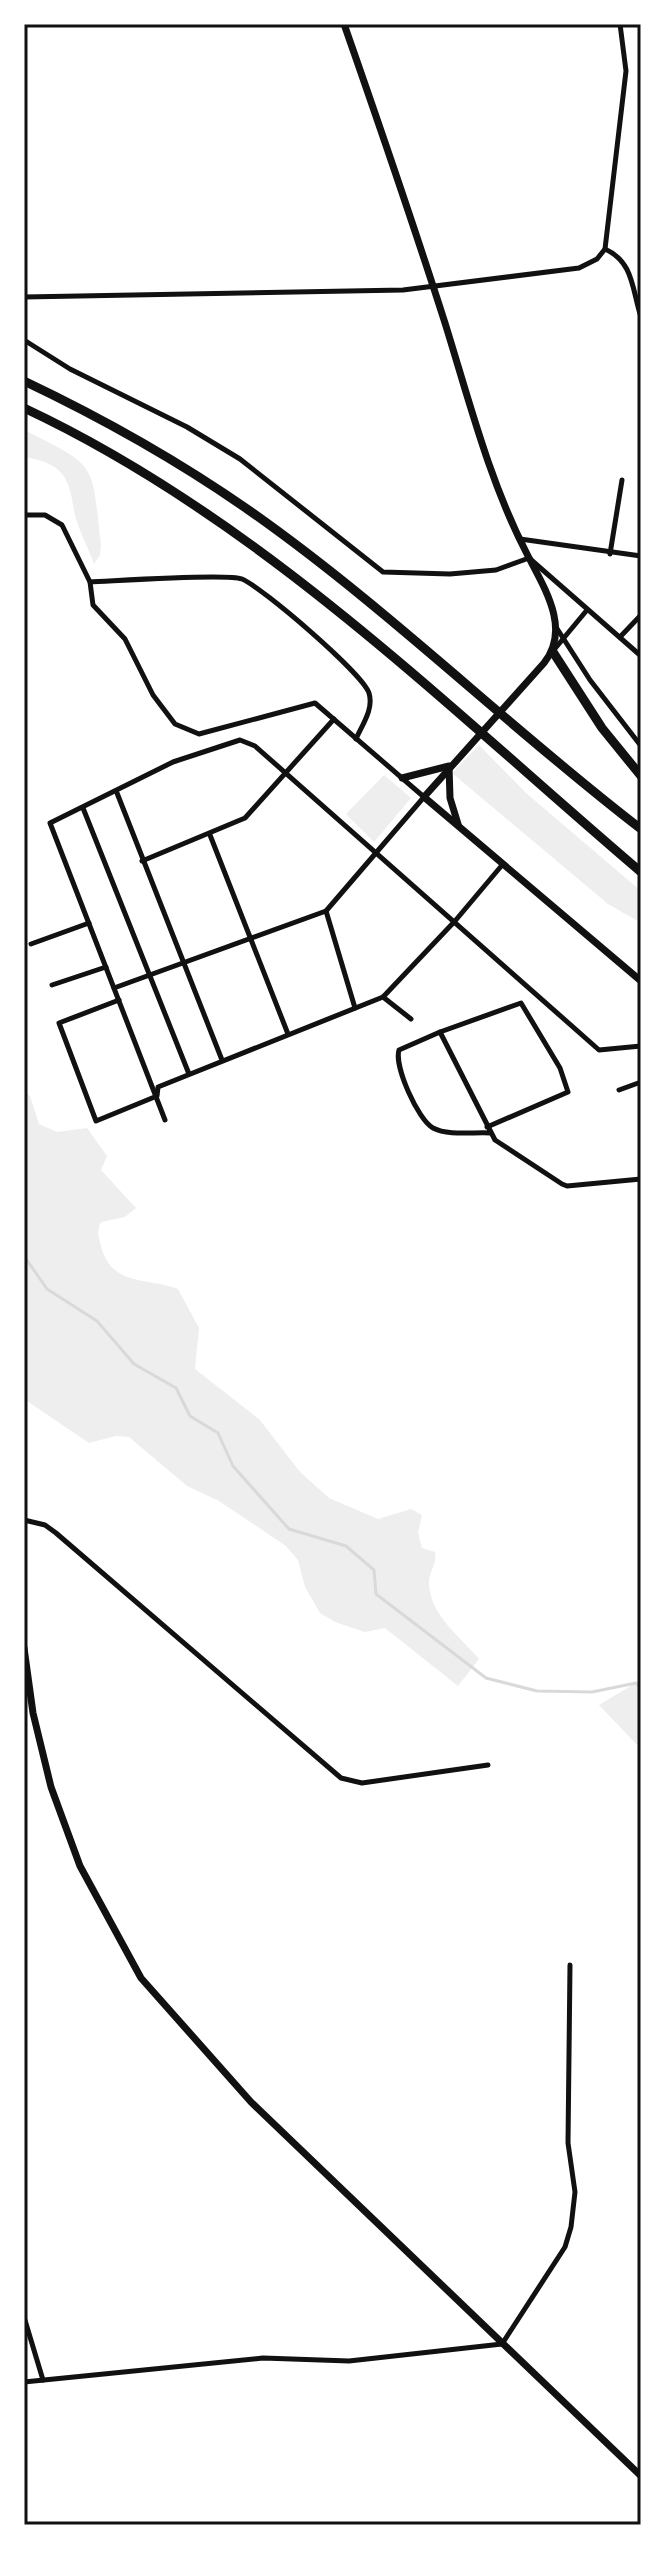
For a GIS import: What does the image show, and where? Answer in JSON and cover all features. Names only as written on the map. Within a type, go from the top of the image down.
[{"type":"highway","points":[[24,381],[76,406],[250,511],[353,589],[557,764],[641,829]]},
{"type":"highway","points":[[24,408],[177,493],[310,586],[641,872]]},
{"type":"highway","points":[[553,652],[602,728],[641,776]]},
{"type":"main road","points":[[344,24],[494,480],[549,598],[555,626],[553,652],[424,797],[641,981]]},
{"type":"main road","points":[[402,778],[449,766]]},
{"type":"main road","points":[[449,766],[450,798],[459,826]]},
{"type":"main road","points":[[24,1648],[33,1713],[51,1787],[80,1866],[141,1978],[251,2102],[641,2476]]},
{"type":"street","points":[[24,297],[433,288],[579,268],[597,259],[605,249],[626,71],[620,24]]},
{"type":"street","points":[[605,249],[616,255],[629,269],[641,317]]},
{"type":"street","points":[[24,340],[70,369],[187,427],[240,459],[383,572],[450,574],[496,570],[529,558],[641,656]]},
{"type":"street","points":[[610,554],[622,480]]},
{"type":"street","points":[[24,515],[45,515],[62,525],[90,582],[93,605],[125,639],[153,695],[175,724],[199,734],[315,703],[424,797],[376,849],[326,911],[114,988]]},
{"type":"street","points":[[519,539],[641,556]]},
{"type":"street","points":[[90,582],[240,578],[263,592],[355,673],[369,693],[369,711],[356,739]]},
{"type":"street","points":[[553,652],[587,610]]},
{"type":"street","points":[[620,637],[641,615]]},
{"type":"street","points":[[555,626],[641,746]]},
{"type":"street","points":[[142,861],[245,818],[334,719]]},
{"type":"street","points":[[165,1120],[50,823],[117,793],[173,762],[240,740],[255,746],[285,775],[376,849],[599,1050],[641,1046]]},
{"type":"street","points":[[117,793],[142,861],[187,964],[222,1060]]},
{"type":"street","points":[[83,808],[148,978],[189,1074]]},
{"type":"street","points":[[210,835],[288,1034]]},
{"type":"street","points":[[157,1096],[158,1087],[383,997],[455,921],[503,863]]},
{"type":"street","points":[[326,911],[355,1008]]},
{"type":"street","points":[[31,944],[89,923]]},
{"type":"street","points":[[52,985],[106,967]]},
{"type":"street","points":[[383,997],[411,1019]]},
{"type":"street","points":[[119,1000],[59,1023],[96,1121],[157,1096]]},
{"type":"street","points":[[521,1003],[560,1068],[568,1092],[488,1130],[435,1129],[419,1112],[399,1068],[397,1056],[399,1050],[418,1039],[521,1003]]},
{"type":"street","points":[[440,1032],[488,1130],[504,1146],[567,1186],[641,1179]]},
{"type":"street","points":[[619,1090],[641,1082]]},
{"type":"street","points":[[24,1520],[45,1525],[56,1533],[341,1778],[362,1783],[488,1765]]},
{"type":"street","points":[[24,2382],[263,2358],[349,2361],[502,2344],[565,2247],[571,2227],[575,2192],[568,2143],[570,1965]]},
{"type":"street","points":[[24,2317],[43,2380]]},
{"type":"shaded area","points":[[24,430],[67,453],[88,471],[96,498],[101,545],[100,555],[94,564],[78,524],[66,479],[55,467],[24,457]]},
{"type":"shaded area","points":[[479,745],[526,793],[641,891],[641,923],[608,904],[452,773]]},
{"type":"shaded area","points":[[384,775],[411,798],[374,842],[346,814]]},
{"type":"shaded area","points":[[24,1090],[30,1096],[39,1124],[57,1132],[87,1128],[107,1156],[101,1170],[136,1208],[125,1217],[101,1222],[99,1236],[106,1259],[122,1274],[178,1289],[199,1328],[195,1369],[260,1420],[300,1472],[329,1498],[378,1519],[411,1509],[422,1515],[418,1533],[422,1548],[435,1552],[429,1582],[434,1605],[479,1659],[458,1686],[385,1628],[365,1632],[335,1622],[320,1613],[305,1587],[298,1560],[286,1546],[219,1501],[187,1486],[129,1437],[116,1436],[89,1443],[24,1399]]},
{"type":"shaded area","points":[[639,1681],[641,1683],[641,1749],[599,1705]]},
{"type":"waterway","points":[[24,1256],[47,1289],[97,1321],[134,1364],[176,1388],[190,1416],[218,1433],[233,1466],[289,1529],[346,1546],[374,1570],[376,1594],[486,1678],[537,1691],[592,1692],[636,1683],[641,1689]]}]
